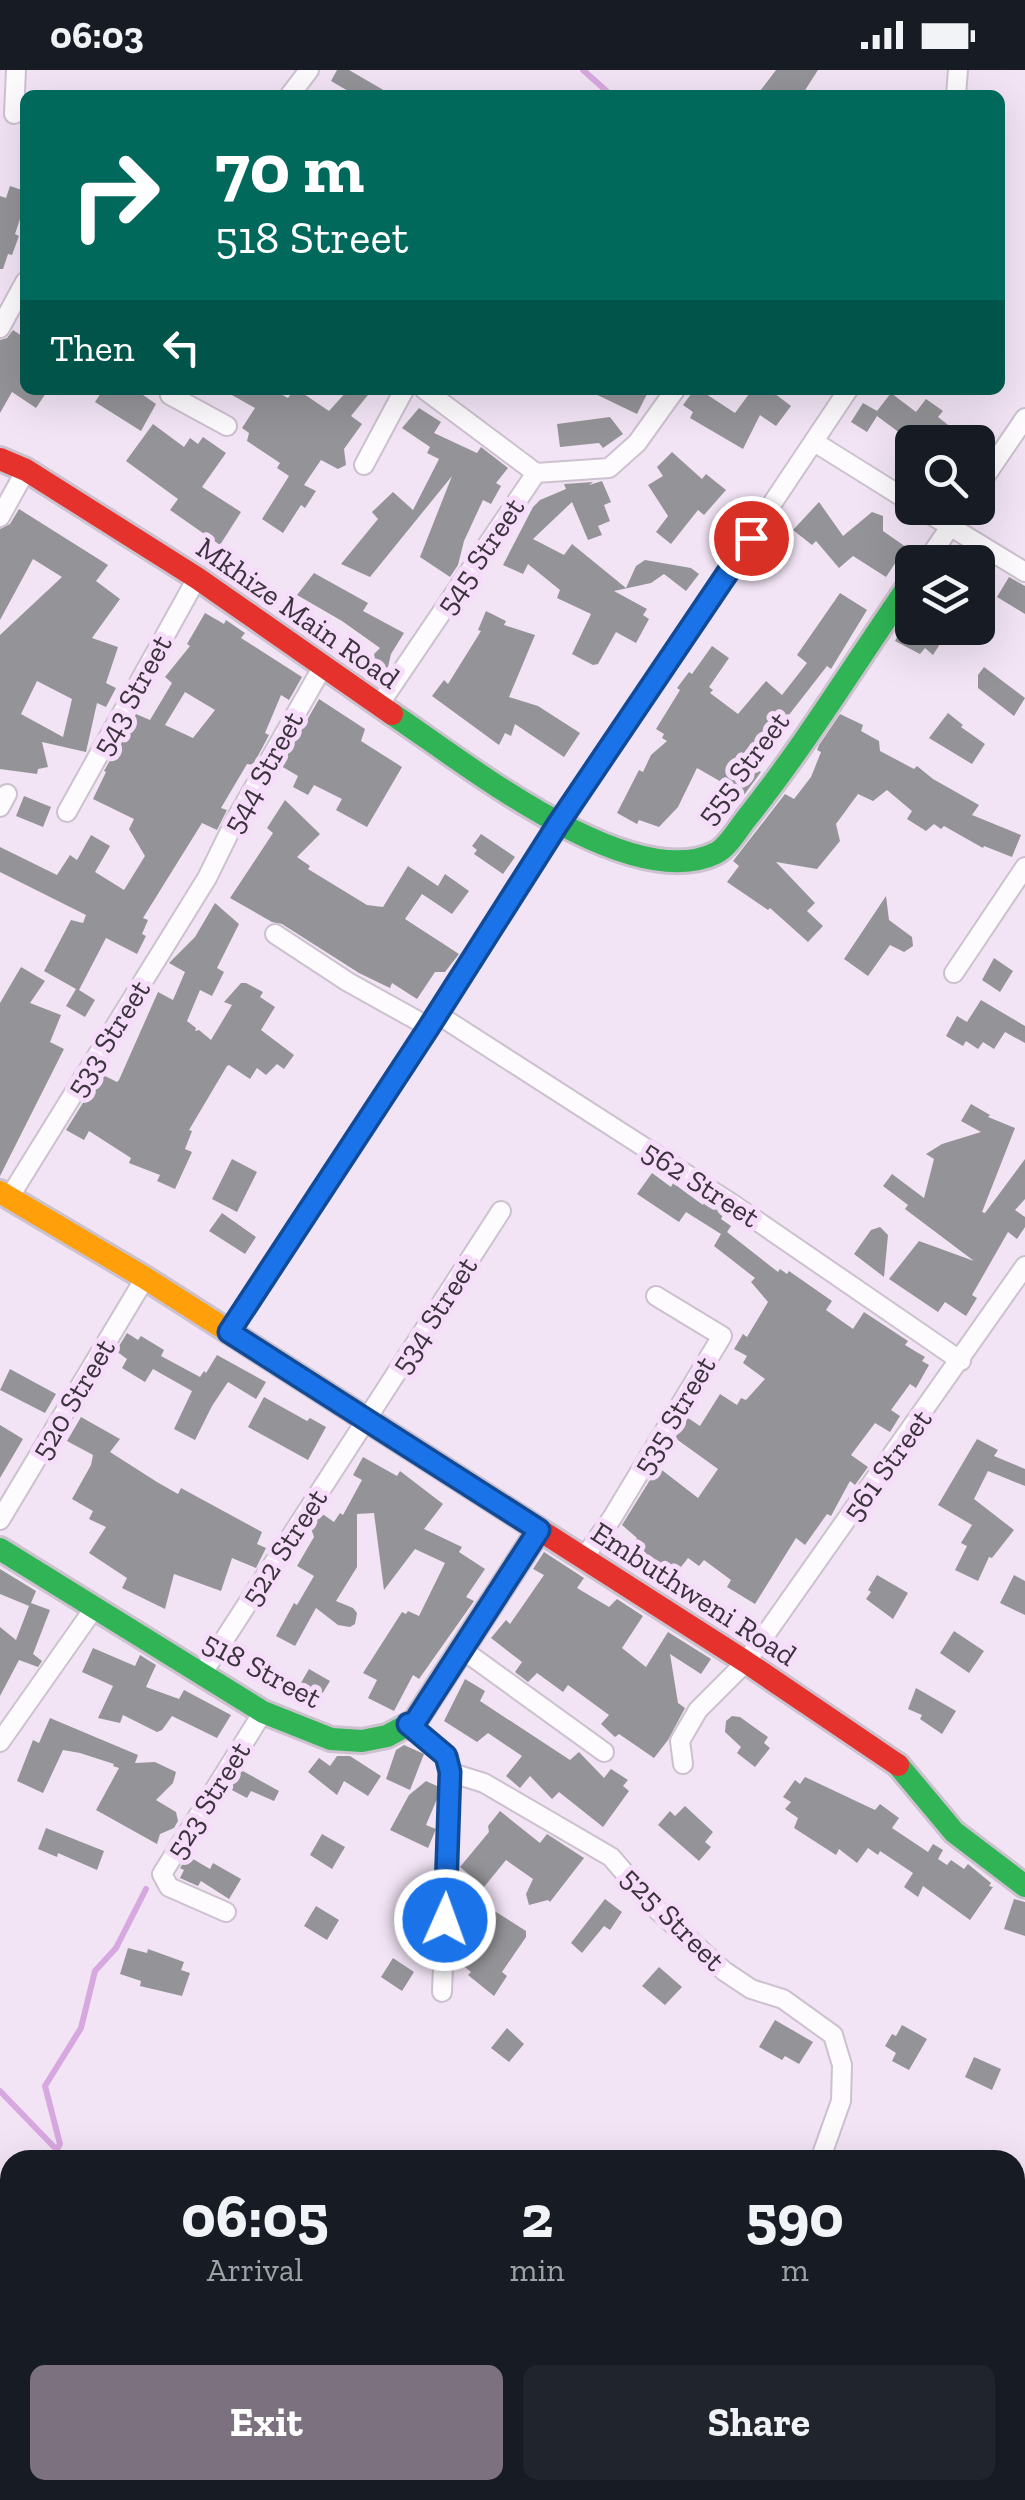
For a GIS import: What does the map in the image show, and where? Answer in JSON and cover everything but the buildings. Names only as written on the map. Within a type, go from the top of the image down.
[{"type":"street","points":[[13,115],[16,70]]},
{"type":"street","points":[[294,90],[310,70]]},
{"type":"street","points":[[0,328],[20,291]]},
{"type":"street","points":[[170,395],[228,426]]},
{"type":"street","points":[[364,465],[401,395]]},
{"type":"street","name":"545 Street","points":[[379,705],[536,473],[432,395]]},
{"type":"street","points":[[536,473],[609,468],[637,442],[671,395]]},
{"type":"street","points":[[229,1332],[558,824],[845,395]]},
{"type":"street","points":[[995,462],[1025,418]]},
{"type":"street","points":[[816,443],[895,492]]},
{"type":"street","name":"Mkhize Main Road","points":[[0,459],[26,470],[196,578],[322,668],[558,824]]},
{"type":"street","points":[[0,517],[26,470]]},
{"type":"street","points":[[937,545],[950,526],[1025,572]]},
{"type":"street","name":"543 Street","points":[[67,812],[196,578]]},
{"type":"street","name":"555 Street","points":[[558,824],[622,852],[678,864],[718,852],[764,796],[895,606]]},
{"type":"street","name":"544 Street","points":[[207,878],[322,668]]},
{"type":"street","points":[[954,973],[1025,867]]},
{"type":"street","name":"533 Street","points":[[4,1195],[207,878]]},
{"type":"street","name":"562 Street","points":[[274,934],[348,982],[433,1020],[731,1202],[960,1362]]},
{"type":"street","name":"Embuthweni Road","points":[[4,1195],[145,1278],[894,1760],[954,1832],[1025,1886]]},
{"type":"street","name":"534 Street","points":[[366,1420],[501,1211]]},
{"type":"street","name":"561 Street","points":[[746,1662],[1025,1266]]},
{"type":"street","name":"520 Street","points":[[0,1520],[145,1278]]},
{"type":"street","name":"535 Street","points":[[583,1558],[612,1518],[722,1336],[656,1296]]},
{"type":"street","name":"522 Street","points":[[202,1674],[366,1420]]},
{"type":"street","points":[[408,1724],[415,1722],[539,1530]]},
{"type":"street","name":"518 Street","points":[[0,1548],[263,1712],[332,1739],[388,1736],[408,1724]]},
{"type":"street","points":[[0,1742],[95,1607]]},
{"type":"street","points":[[463,1650],[604,1752]]},
{"type":"street","points":[[682,1764],[680,1741],[698,1710],[746,1662]]},
{"type":"street","name":"523 Street","points":[[226,1912],[170,1888],[162,1874],[263,1712]]},
{"type":"street","points":[[408,1724],[446,1756],[450,1772],[442,1992]]},
{"type":"street","name":"525 Street","points":[[450,1772],[484,1782],[611,1857],[655,1908],[724,1971],[751,1988],[783,1999],[833,2036],[842,2065],[840,2101],[823,2150]]},
{"type":"waterway","points":[[583,70],[605,90]]},
{"type":"waterway","points":[[57,2150],[60,2144],[45,2086],[81,2028],[95,1971],[116,1948],[146,1889]]},
{"type":"waterway","points":[[0,2091],[57,2150]]},
{"type":"traffic: fast","points":[[392,714],[548,817],[594,840],[639,856],[680,861],[716,853],[725,847],[790,761],[895,606]]},
{"type":"traffic: fast","points":[[0,1549],[263,1712],[331,1739],[362,1741],[387,1736],[415,1721],[539,1530]]},
{"type":"traffic: fast","points":[[898,1765],[954,1832],[1025,1886]]},
{"type":"traffic: slow","points":[[0,1192],[145,1278],[524,1520]]},
{"type":"traffic: jam","points":[[0,459],[26,470],[197,578],[392,714]]},
{"type":"traffic: jam","points":[[524,1520],[898,1765]]},
{"type":"route","points":[[445,1920],[450,1772],[446,1756],[408,1724],[415,1722],[539,1530],[229,1332],[558,824],[751,538]]}]
